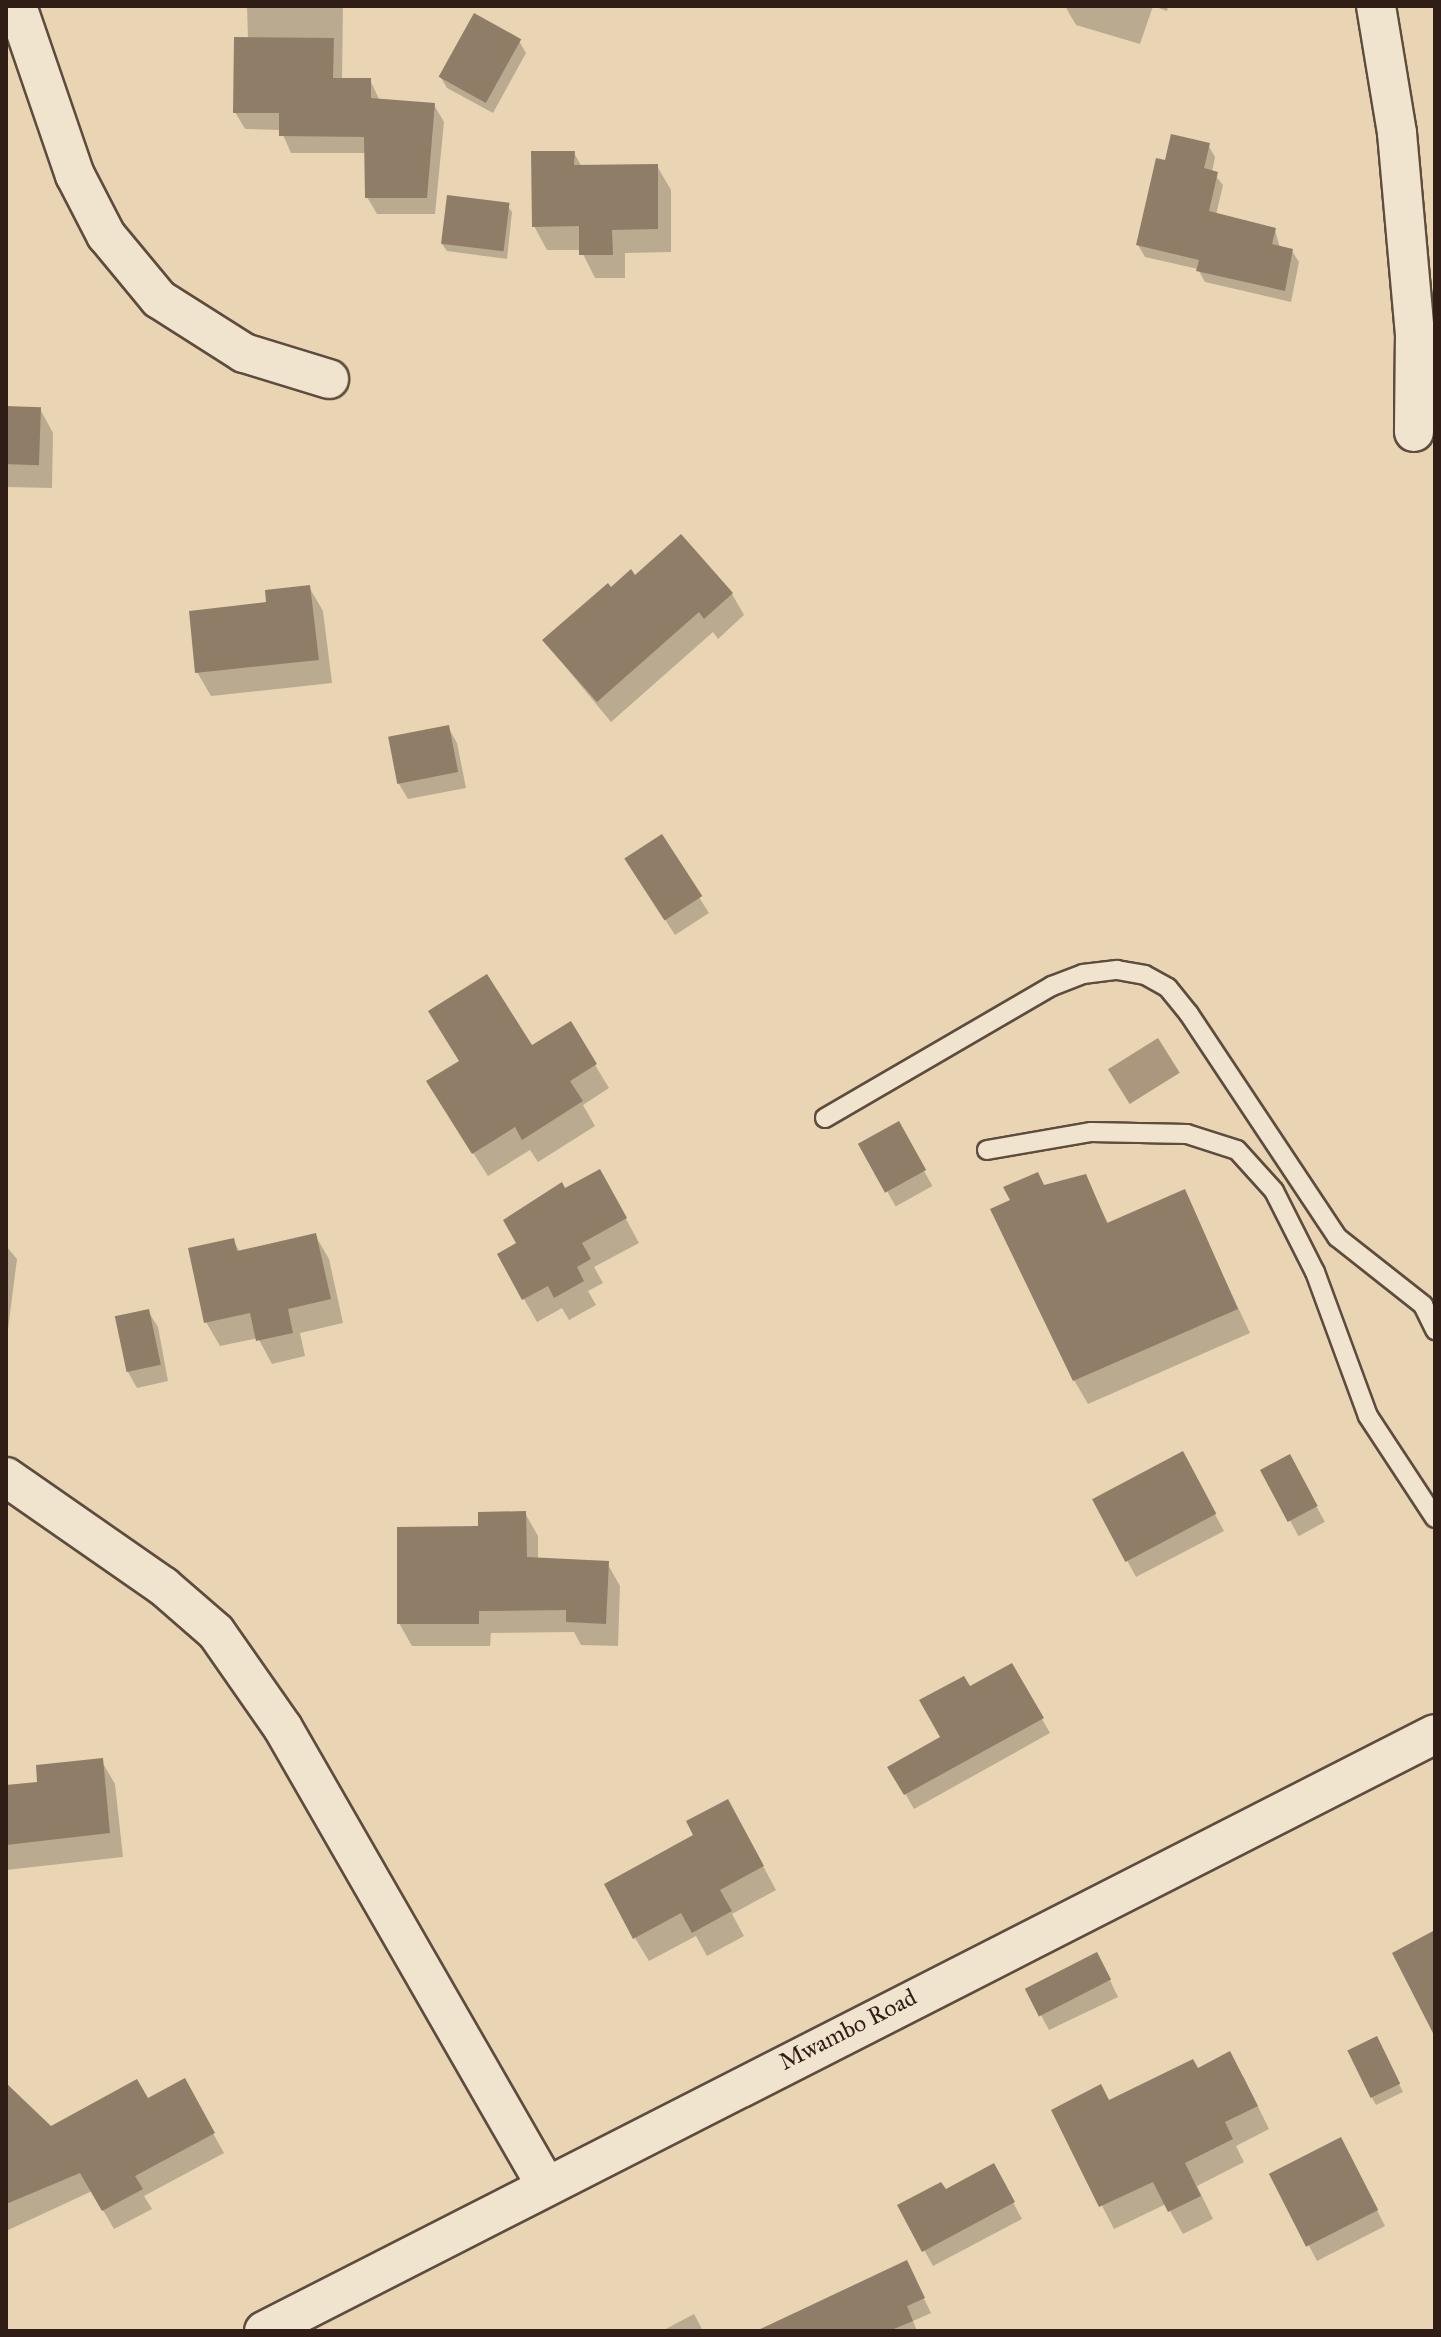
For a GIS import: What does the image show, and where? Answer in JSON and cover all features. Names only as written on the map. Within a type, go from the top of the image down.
[{"type":"street","points":[[17,6],[75,175],[106,235],[159,299],[244,353],[329,379]]},
{"type":"street","points":[[1376,6],[1397,133],[1415,333],[1414,432]]},
{"type":"street","points":[[6,1477],[163,1586],[216,1632],[283,1728],[545,2184]]},
{"type":"street","name":"Mwambo Road","points":[[264,2331],[545,2184],[1435,1734]]},
{"type":"lane","points":[[825,1118],[1052,986],[1083,974],[1145,975],[1168,988],[1189,1014],[1337,1237],[1423,1305],[1435,1330]]},
{"type":"lane","points":[[987,1150],[1091,1132],[1187,1134],[1237,1150],[1274,1191],[1315,1272],[1368,1416],[1435,1518]]},
{"type":"shaded area","points":[[1158,1038],[1180,1073],[1130,1104],[1108,1069]]},
{"type":"building","points":[[474,13],[521,39],[486,103],[439,77]]},
{"type":"building","points":[[234,37],[334,38],[333,78],[371,78],[371,98],[435,103],[427,198],[365,198],[364,137],[279,136],[279,113],[233,113]]},
{"type":"building","points":[[1171,134],[1210,143],[1204,168],[1218,172],[1209,211],[1276,228],[1272,244],[1293,249],[1285,291],[1196,271],[1199,260],[1136,245],[1156,158],[1165,160]]},
{"type":"building","points":[[531,151],[575,151],[574,165],[658,164],[658,229],[612,230],[613,255],[579,255],[579,226],[532,227]]},
{"type":"building","points":[[447,195],[510,203],[504,251],[441,244]]},
{"type":"building","points":[[6,406],[41,407],[39,465],[6,464]]},
{"type":"building","points":[[681,534],[733,593],[704,619],[699,612],[597,702],[542,640],[608,583],[611,587],[631,569],[635,575]]},
{"type":"building","points":[[310,585],[319,660],[195,673],[189,611],[266,602],[265,590]]},
{"type":"building","points":[[449,725],[458,772],[397,784],[388,737]]},
{"type":"building","points":[[662,834],[702,896],[665,921],[624,859]]},
{"type":"building","points":[[487,974],[532,1045],[571,1021],[597,1064],[570,1081],[583,1101],[522,1140],[515,1127],[472,1154],[426,1081],[459,1061],[428,1011]]},
{"type":"building","points":[[899,1121],[926,1170],[885,1193],[858,1144]]},
{"type":"building","points":[[600,1169],[627,1218],[582,1243],[591,1259],[577,1267],[584,1281],[554,1298],[548,1286],[522,1300],[497,1254],[516,1243],[503,1220],[562,1182],[565,1188]]},
{"type":"building","points":[[1038,1172],[1044,1185],[1086,1174],[1107,1223],[1185,1189],[1238,1309],[1073,1381],[990,1209],[1010,1200],[1003,1187]]},
{"type":"building","points":[[316,1233],[331,1299],[288,1309],[293,1333],[256,1341],[250,1313],[204,1323],[188,1248],[234,1238],[237,1251]]},
{"type":"building","points":[[149,1309],[161,1365],[127,1372],[115,1316]]},
{"type":"building","points":[[1183,1451],[1216,1514],[1125,1562],[1092,1499]]},
{"type":"building","points":[[1290,1454],[1318,1506],[1288,1522],[1260,1470]]},
{"type":"building","points":[[526,1511],[527,1557],[609,1561],[606,1624],[566,1622],[566,1610],[479,1611],[479,1624],[397,1624],[397,1527],[478,1526],[478,1512]]},
{"type":"building","points":[[1012,1663],[1044,1718],[904,1795],[887,1767],[940,1737],[919,1700],[964,1676],[970,1686]]},
{"type":"building","points":[[103,1758],[110,1833],[6,1845],[6,1785],[37,1782],[36,1765]]},
{"type":"building","points":[[728,1799],[764,1866],[720,1890],[732,1911],[692,1933],[681,1913],[633,1939],[604,1884],[693,1835],[686,1821]]},
{"type":"building","points":[[1435,1930],[1435,2037],[1392,1953]]},
{"type":"building","points":[[1097,1952],[1111,1980],[1039,2016],[1025,1989]]},
{"type":"building","points":[[1377,2036],[1400,2084],[1371,2098],[1347,2050]]},
{"type":"building","points":[[1230,2051],[1258,2106],[1225,2122],[1233,2139],[1185,2163],[1201,2196],[1168,2212],[1153,2182],[1099,2207],[1051,2110],[1101,2084],[1109,2100],[1193,2059],[1198,2068]]},
{"type":"building","points":[[185,2078],[215,2133],[135,2176],[143,2189],[102,2211],[80,2173],[6,2204],[6,2083],[51,2126],[137,2079],[148,2098]]},
{"type":"building","points":[[1341,2137],[1378,2210],[1306,2247],[1269,2174]]},
{"type":"building","points":[[994,2163],[1015,2202],[922,2252],[897,2205],[941,2182],[946,2189]]},
{"type":"building","points":[[907,2260],[925,2298],[907,2306],[913,2321],[889,2331],[756,2331]]}]
